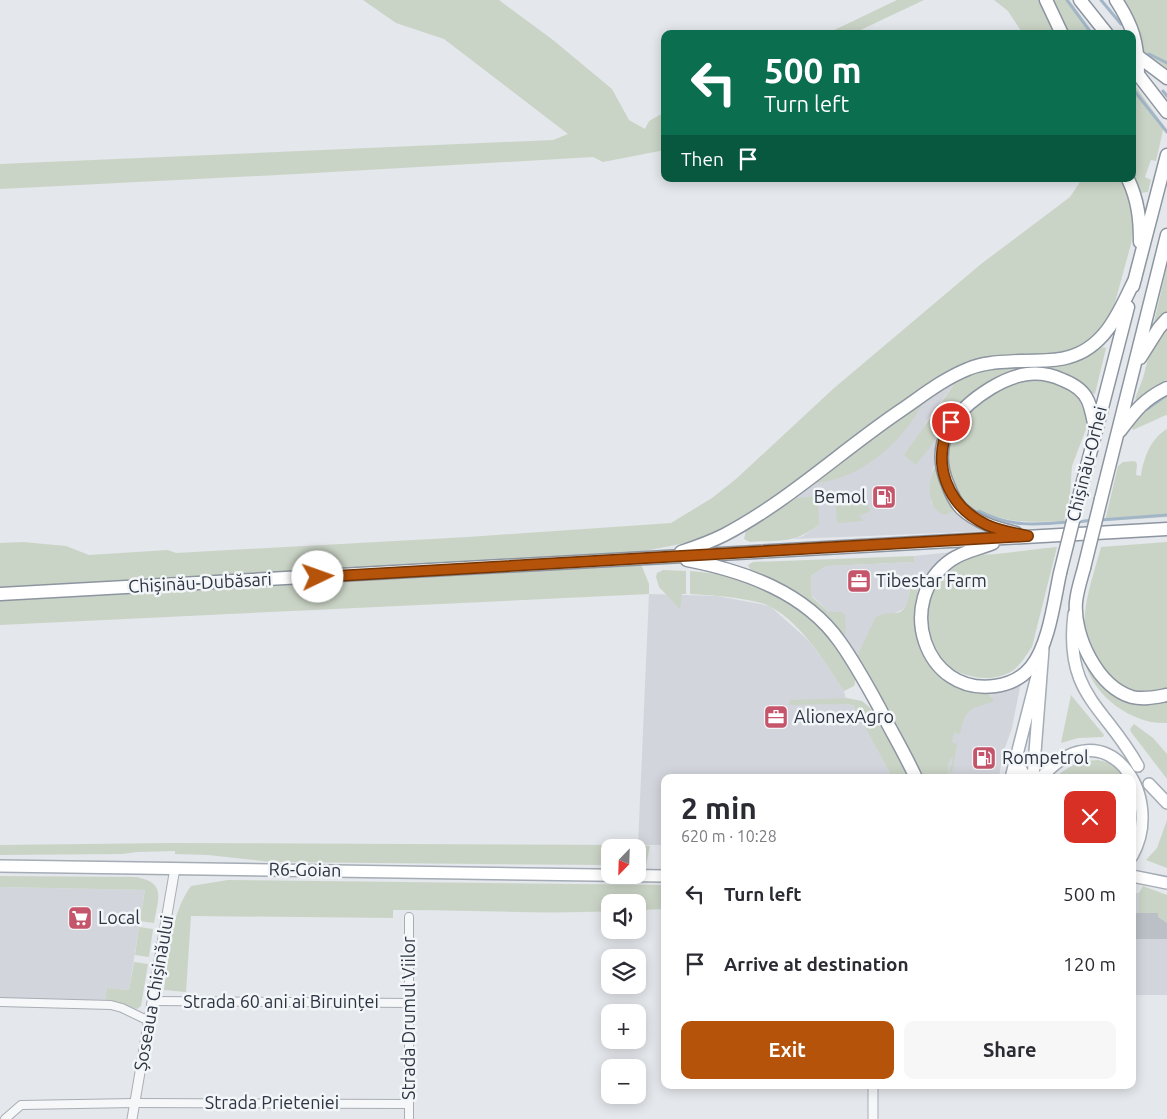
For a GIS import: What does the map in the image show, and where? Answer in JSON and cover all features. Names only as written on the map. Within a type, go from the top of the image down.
[{"type":"highway","points":[[1046,0],[1060,30]]},
{"type":"highway","points":[[1080,0],[1105,30]]},
{"type":"highway","points":[[1116,0],[1130,21],[1131,30]]},
{"type":"highway","points":[[1136,63],[1167,78]]},
{"type":"highway","points":[[1136,65],[1167,112]]},
{"type":"highway","name":"Chișinău-Orhei","points":[[1044,642],[1079,497],[1167,155]]},
{"type":"highway","points":[[1129,182],[1137,202],[1140,218],[1141,257]]},
{"type":"highway","name":"Chișinău-Orhei","points":[[1075,603],[1167,235]]},
{"type":"highway","points":[[670,556],[722,536],[750,519],[889,419],[944,381],[968,368],[998,362],[1069,358],[1085,350],[1097,342],[1115,320],[1135,279]]},
{"type":"highway","points":[[1132,371],[1148,344],[1167,319]]},
{"type":"highway","points":[[1028,536],[990,526],[970,515],[956,501],[944,478],[942,463],[944,439],[951,422],[970,402],[996,385],[1014,376],[1034,373],[1056,377],[1082,392],[1088,400],[1096,431]]},
{"type":"highway","points":[[1116,437],[1137,407],[1154,394],[1167,388]]},
{"type":"highway","points":[[1136,530],[1167,529]]},
{"type":"highway","points":[[1136,530],[1167,537]]},
{"type":"highway","name":"Chișinău-Dubăsari","points":[[0,594],[1136,530]]},
{"type":"highway","points":[[1007,538],[962,554],[937,572],[924,595],[921,609],[922,632],[926,644],[932,657],[948,674],[960,682],[983,687],[1003,685],[1020,678],[1033,665],[1044,642]]},
{"type":"highway","points":[[670,556],[728,569],[758,579],[809,609],[829,629],[846,652],[914,774]]},
{"type":"highway","points":[[1075,603],[1083,644],[1088,656],[1101,675],[1115,688],[1132,696],[1141,698],[1167,695]]},
{"type":"main road","name":"Chișinău-Orhei","points":[[1075,603],[1072,641],[1078,677],[1088,697],[1133,757],[1149,784]]},
{"type":"main road","name":"Chișinău-Orhei","points":[[1033,774],[1044,642]]},
{"type":"main road","points":[[1012,774],[1042,660]]},
{"type":"main road","points":[[1045,774],[1059,761],[1085,750],[1101,751],[1119,756],[1141,772]]},
{"type":"main road","points":[[1015,760],[1024,774]]},
{"type":"main road","points":[[1149,784],[1167,803]]},
{"type":"main road","points":[[1136,851],[1144,842],[1151,824],[1153,803],[1149,784]]},
{"type":"main road","name":"R6-Goian","points":[[0,866],[661,876]]},
{"type":"main road","points":[[1136,877],[1167,883]]},
{"type":"street","name":"Șoseaua Chișinăului","points":[[132,1119],[175,868]]},
{"type":"street","name":"Strada Drumul Viilor","points":[[409,917],[409,1119]]},
{"type":"street","name":"Strada 60 ani ai Biruinței","points":[[152,1001],[409,1003]]},
{"type":"street","points":[[0,1002],[111,1005],[122,1008],[149,1021]]},
{"type":"street","points":[[873,1089],[873,1119]]},
{"type":"street","name":"Strada Prieteniei","points":[[5,1119],[21,1105],[135,1103],[409,1104]]},
{"type":"shaded area","name":"Bemol","points":[[957,380],[926,422],[916,465],[940,433],[937,462],[933,468],[930,486],[931,503],[957,509],[989,531],[793,539],[803,536],[819,525],[791,499],[925,399]]},
{"type":"shaded area","name":"Tibestar Farm","points":[[953,552],[934,570],[920,594],[910,588],[907,605],[902,610],[892,614],[881,615],[856,659],[840,636],[837,612],[829,612],[812,596],[811,576],[826,566],[915,562],[914,556]]},
{"type":"shaded area","name":"AlionexAgro","points":[[649,594],[717,596],[770,606],[809,641],[827,665],[844,691],[847,704],[856,707],[890,774],[661,774],[661,845],[646,845],[646,839],[638,839]]},
{"type":"shaded area","name":"Rompetrol","points":[[1021,682],[1012,728],[1003,753],[1000,774],[941,774],[952,721],[971,704],[992,697],[987,691]]},
{"type":"shaded area","points":[[0,887],[145,890],[129,990],[107,988],[105,1001],[0,999]]},
{"type":"shaded area","points":[[1136,893],[1139,893],[1139,908],[1167,912],[1167,995],[1136,995]]},
{"type":"green space","points":[[363,0],[499,0],[553,40],[612,89],[629,120],[645,129],[649,121],[661,114],[661,151],[603,162],[593,157],[0,189],[0,164],[553,140],[568,134],[444,39],[396,23]]},
{"type":"green space","points":[[897,0],[924,0],[860,30],[834,30]]},
{"type":"green space","points":[[994,0],[1040,0],[1055,30],[1020,30],[1008,11]]},
{"type":"green space","points":[[1051,0],[1069,0],[1091,30],[1067,30]]},
{"type":"green space","points":[[1124,0],[1167,0],[1167,71],[1142,50],[1139,31]]},
{"type":"green space","points":[[1136,87],[1164,126],[1156,161],[1151,160],[1145,177],[1151,180],[1148,192],[1140,193],[1136,182]]},
{"type":"green space","points":[[1080,182],[1124,182],[1130,193],[1134,223],[1131,244],[1111,317],[1097,337],[1078,348],[1060,353],[973,362],[840,450],[744,519],[701,540],[629,554],[0,590],[0,543],[23,542],[66,546],[89,555],[168,550],[176,553],[468,537],[671,523],[712,498],[736,479],[833,389],[981,264],[1070,197]]},
{"type":"green space","points":[[1167,266],[1167,312],[1153,327]]},
{"type":"green space","points":[[1167,329],[1167,379],[1138,401],[1135,399],[1149,355]]},
{"type":"green space","points":[[1103,347],[1106,348],[1095,394],[1078,380],[1049,369],[1026,369],[1014,372],[978,388],[960,403],[916,465],[904,455],[957,380],[988,369],[1087,356]]},
{"type":"green space","points":[[1029,377],[1060,383],[1077,395],[1086,416],[1086,429],[1072,466],[1070,495],[1064,521],[1014,521],[995,517],[971,508],[964,503],[955,492],[950,480],[947,467],[950,441],[962,417],[971,407],[984,398]]},
{"type":"green space","points":[[1167,395],[1167,416],[1133,430],[1131,425],[1154,400]]},
{"type":"green space","points":[[925,399],[905,430],[878,456],[863,467],[846,475],[829,481],[810,484]]},
{"type":"green space","points":[[1167,429],[1167,517],[1105,521],[1118,466],[1123,462],[1135,461],[1137,464],[1136,475],[1141,476],[1152,443]]},
{"type":"green space","points":[[937,462],[942,487],[957,509],[945,515],[938,512],[931,500],[930,484]]},
{"type":"green space","points":[[825,497],[818,500],[819,525],[810,531],[794,538],[779,541],[750,542],[744,539],[746,530],[791,499]]},
{"type":"green space","points":[[835,498],[864,500],[871,511],[859,516],[864,521],[837,523]]},
{"type":"green space","points":[[1167,542],[1167,689],[1137,692],[1115,682],[1100,666],[1094,656],[1085,626],[1088,597],[1101,547]]},
{"type":"green space","points":[[1057,547],[1032,647],[1015,669],[1002,676],[979,678],[956,671],[938,657],[932,648],[928,635],[927,608],[937,582],[946,571],[956,563],[972,556]]},
{"type":"green space","points":[[914,556],[915,562],[826,566],[811,576],[812,597],[829,612],[842,612],[845,615],[846,633],[844,636],[840,636],[751,571],[748,565],[753,562]]},
{"type":"green space","points":[[641,564],[649,584],[649,594],[0,625],[0,599]]},
{"type":"green space","points":[[663,570],[686,571],[686,594],[682,594],[680,609],[659,587],[656,577],[657,573]]},
{"type":"green space","points":[[690,571],[736,578],[757,584],[792,604],[825,633],[843,656],[854,673],[854,686],[844,691],[803,633],[782,614],[771,607],[743,599],[690,594]]},
{"type":"green space","points":[[910,588],[914,588],[920,594],[916,604],[914,622],[918,638],[950,681],[969,691],[987,691],[993,699],[993,702],[978,706],[969,711],[964,719],[960,734],[954,732],[952,742],[957,744],[952,773],[949,772],[953,759],[950,758],[948,774],[920,774],[856,659],[875,618],[887,613],[901,611],[908,600]]},
{"type":"green space","points":[[1087,664],[1104,684],[1167,699],[1167,723],[1142,719],[1130,714],[1107,699],[1091,678],[1086,666]]},
{"type":"green space","points":[[1071,695],[1104,735],[1103,737],[1078,738],[1061,743]]},
{"type":"green space","points":[[847,698],[862,701],[874,711],[908,774],[890,774],[854,706],[847,704],[789,705],[790,700]]},
{"type":"green space","points":[[1134,724],[1153,738],[1167,754],[1167,779],[1131,732],[1130,729]]},
{"type":"green space","points":[[1098,760],[1115,764],[1126,774],[1060,774],[1075,764]]},
{"type":"green space","points":[[1167,820],[1167,868],[1146,860],[1157,848]]},
{"type":"green space","points":[[171,843],[601,845],[601,865],[271,862],[208,855],[175,854],[175,851],[122,854],[0,855],[0,845]]},
{"type":"green space","points":[[646,846],[650,846],[646,865]]},
{"type":"green space","points":[[0,876],[136,877],[146,880],[152,883],[158,893],[154,923],[140,921],[145,890],[0,887]]},
{"type":"green space","points":[[228,880],[661,885],[661,909],[646,910],[646,894],[601,894],[601,911],[393,910],[393,918],[191,916],[186,992],[164,990],[169,949],[175,922],[184,897],[191,886]]},
{"type":"green space","points":[[1143,886],[1167,895],[1167,923],[1158,917],[1139,913],[1139,893]]},
{"type":"green space","points":[[139,927],[153,929],[149,957],[135,955]]},
{"type":"green space","points":[[134,962],[148,964],[141,1006],[137,1009],[105,1001],[107,988],[129,990]]},
{"type":"building","points":[[1136,913],[1158,913],[1158,917],[1167,923],[1167,939],[1136,939]]},
{"type":"waterway","points":[[1067,0],[1089,30]]},
{"type":"waterway","points":[[1101,0],[1121,24]]},
{"type":"waterway","points":[[1149,54],[1167,63]]},
{"type":"waterway","points":[[1163,91],[1167,96]]},
{"type":"waterway","points":[[1136,93],[1167,132]]},
{"type":"waterway","points":[[1147,409],[1167,395]]},
{"type":"waterway","points":[[979,511],[1001,520],[1023,524],[1068,522]]},
{"type":"waterway","points":[[1100,520],[1167,515]]},
{"type":"waterway","points":[[1077,522],[1093,520]]},
{"type":"place","name":"Bemol","points":[[884,497]]},
{"type":"place","name":"Tibestar Farm","points":[[859,581]]},
{"type":"place","name":"AlionexAgro","points":[[776,717]]},
{"type":"place","name":"Rompetrol","points":[[984,758]]},
{"type":"place","name":"Local","points":[[80,918]]},
{"type":"route","points":[[318,577],[1028,536],[981,522],[961,508],[956,501],[944,478],[942,463],[944,439],[951,422]]}]
